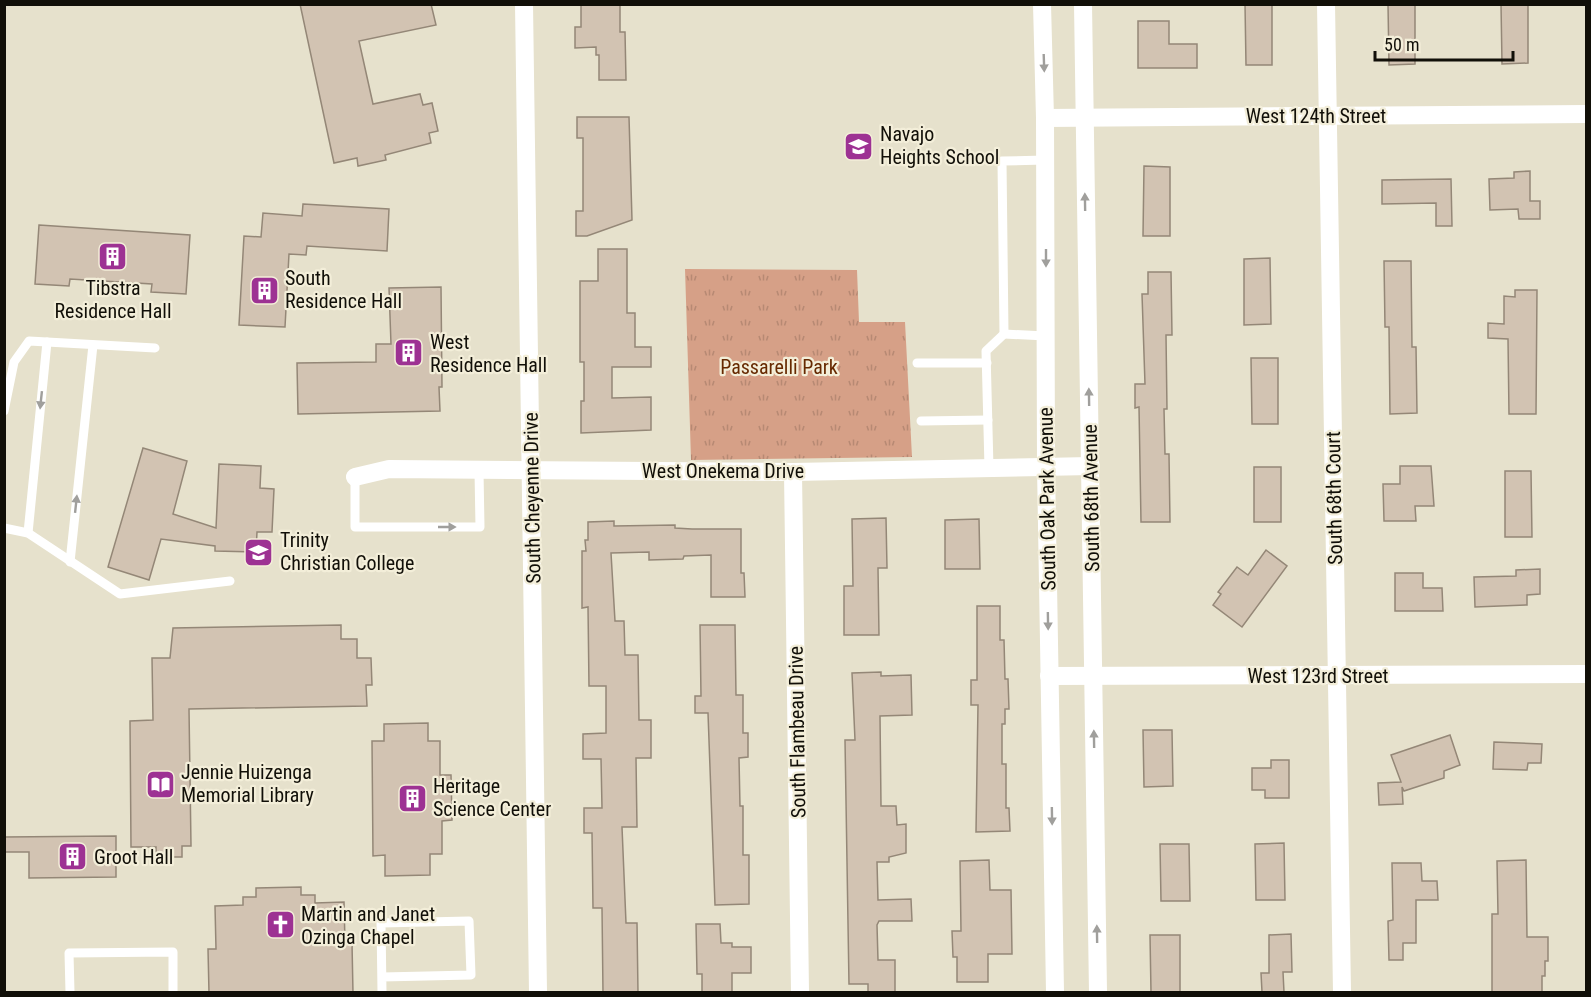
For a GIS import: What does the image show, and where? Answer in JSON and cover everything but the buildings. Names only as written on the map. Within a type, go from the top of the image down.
[{"type":"street","name":"South Cheyenne Drive","points":[[524,4],[538,993]]},
{"type":"street","name":"South Oak Park Avenue","points":[[1042,4],[1045,118],[1046,467],[1055,993]]},
{"type":"street","name":"South 68th Avenue","points":[[1083,4],[1098,993]]},
{"type":"street","name":"South 68th Court","points":[[1326,4],[1326,116],[1342,993]]},
{"type":"street","name":"West 124th Street","points":[[1045,118],[1587,114]]},
{"type":"street","name":"West Onekema Drive","points":[[355,477],[389,469],[793,472],[1091,466]]},
{"type":"street","name":"South Flambeau Drive","points":[[793,472],[800,993]]},
{"type":"street","name":"West 123rd Street","points":[[1049,676],[1587,674]]},
{"type":"lane","points":[[989,468],[987,351],[1004,334],[1002,161],[1045,160]]},
{"type":"lane","points":[[1004,334],[1046,336]]},
{"type":"lane","points":[[4,411],[14,362],[29,341],[155,348]]},
{"type":"lane","points":[[28,533],[47,342]]},
{"type":"lane","points":[[70,562],[93,345]]},
{"type":"lane","points":[[917,363],[987,363]]},
{"type":"lane","points":[[921,421],[988,420]]},
{"type":"lane","points":[[355,477],[355,527],[480,527],[480,471]]},
{"type":"lane","points":[[4,528],[28,533],[120,594],[230,580]]},
{"type":"lane","points":[[382,977],[471,975],[469,921],[381,923],[382,993]]},
{"type":"lane","points":[[70,993],[69,953],[173,952],[173,993]]},
{"type":"green space","name":"Passarelli Park","points":[[685,269],[857,270],[859,322],[905,322],[912,457],[691,460]]},
{"type":"place","name":"Navajo Heights School","points":[[859,146]]},
{"type":"place","name":"Tibstra Residence Hall","points":[[113,257]]},
{"type":"place","name":"South Residence Hall","points":[[264,290]]},
{"type":"place","name":"West Residence Hall","points":[[409,353]]},
{"type":"place","name":"Trinity Christian College","points":[[259,552]]},
{"type":"place","name":"Jennie Huizenga Memorial Library","points":[[160,784]]},
{"type":"place","name":"Heritage Science Center","points":[[412,798]]},
{"type":"place","name":"Groot Hall","points":[[73,857]]},
{"type":"place","name":"Martin and Janet Ozinga Chapel","points":[[280,925]]}]
